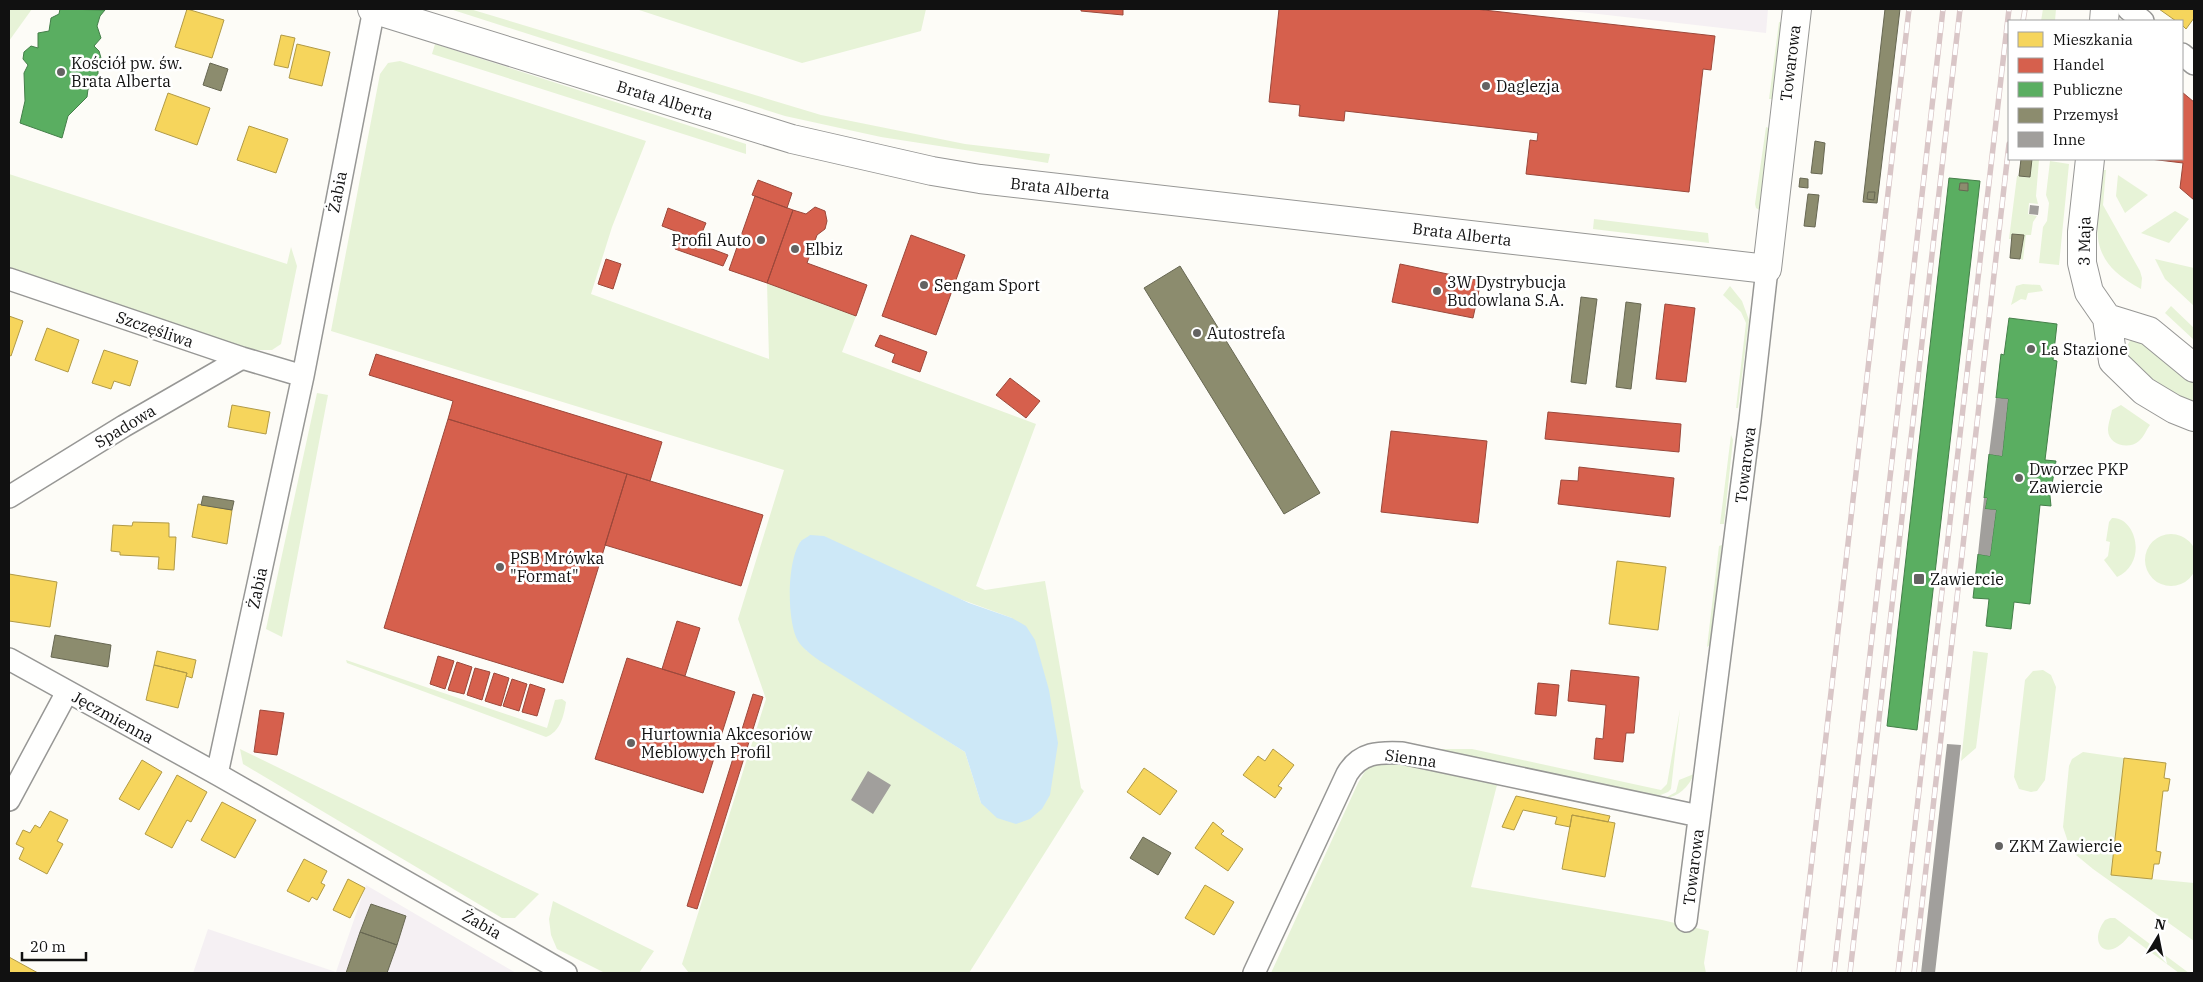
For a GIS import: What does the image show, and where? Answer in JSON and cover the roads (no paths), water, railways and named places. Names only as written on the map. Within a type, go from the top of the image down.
[{"type":"street","name":"Brata Alberta","points":[[374,9],[792,139],[932,171],[980,179],[1767,269]]},
{"type":"street","name":"Żabia","points":[[374,9],[302,376],[217,774],[566,973]]},
{"type":"street","name":"Towarowa","points":[[1686,921],[1738,516],[1797,9]]},
{"type":"street","points":[[2128,9],[2142,20]]},
{"type":"street","points":[[2183,55],[2194,64]]},
{"type":"street","name":"3 Maja","points":[[2090,160],[2082,232],[2082,263],[2090,292],[2106,318],[2113,361],[2144,391],[2174,409],[2194,417]]},
{"type":"street","name":"Szczęśliwa","points":[[9,280],[242,358],[302,376]]},
{"type":"street","points":[[2106,318],[2149,331],[2194,368]]},
{"type":"street","name":"Spadowa","points":[[9,497],[124,426],[242,358]]},
{"type":"street","name":"Jęczmienna","points":[[9,659],[217,774]]},
{"type":"street","points":[[9,800],[67,692]]},
{"type":"street","name":"Sienna","points":[[1254,973],[1347,774],[1353,764],[1367,755],[1380,752],[1402,753],[1699,816]]},
{"type":"water","points":[[810,535],[824,536],[969,603],[1012,618],[1026,626],[1035,640],[1049,690],[1058,743],[1050,795],[1042,809],[1030,819],[1016,824],[997,818],[981,803],[965,752],[820,661],[800,644],[796,637],[791,615],[791,574],[796,550],[801,541]]},
{"type":"railway","points":[[1799,973],[1909,9]]},
{"type":"railway","points":[[1834,973],[1943,9]]},
{"type":"railway","points":[[1850,973],[1960,9]]},
{"type":"railway","points":[[1898,973],[2009,9]]},
{"type":"railway","points":[[2023,20],[2025,9]]},
{"type":"railway","points":[[1914,973],[2008,153]]},
{"type":"place","name":"Kościół pw. św. Brata Alberta","points":[[61,72]]},
{"type":"place","name":"Daglezja","points":[[1486,86]]},
{"type":"place","name":"Profil Auto","points":[[761,240]]},
{"type":"place","name":"Elbiz","points":[[795,249]]},
{"type":"place","name":"Sengam Sport","points":[[924,285]]},
{"type":"place","name":"3W Dystrybucja Budowlana S.A.","points":[[1437,291]]},
{"type":"place","name":"Autostrefa","points":[[1197,333]]},
{"type":"place","name":"La Stazione","points":[[2031,349]]},
{"type":"place","name":"Dworzec PKP Zawiercie","points":[[2019,478]]},
{"type":"place","name":"PSB Mrówka \"Format\"","points":[[500,567]]},
{"type":"place","name":"Zawiercie","points":[[1919,579]]},
{"type":"place","name":"Hurtownia Akcesoriów Meblowych Profil","points":[[631,743]]},
{"type":"place","name":"ZKM Zawiercie","points":[[1999,846]]}]
